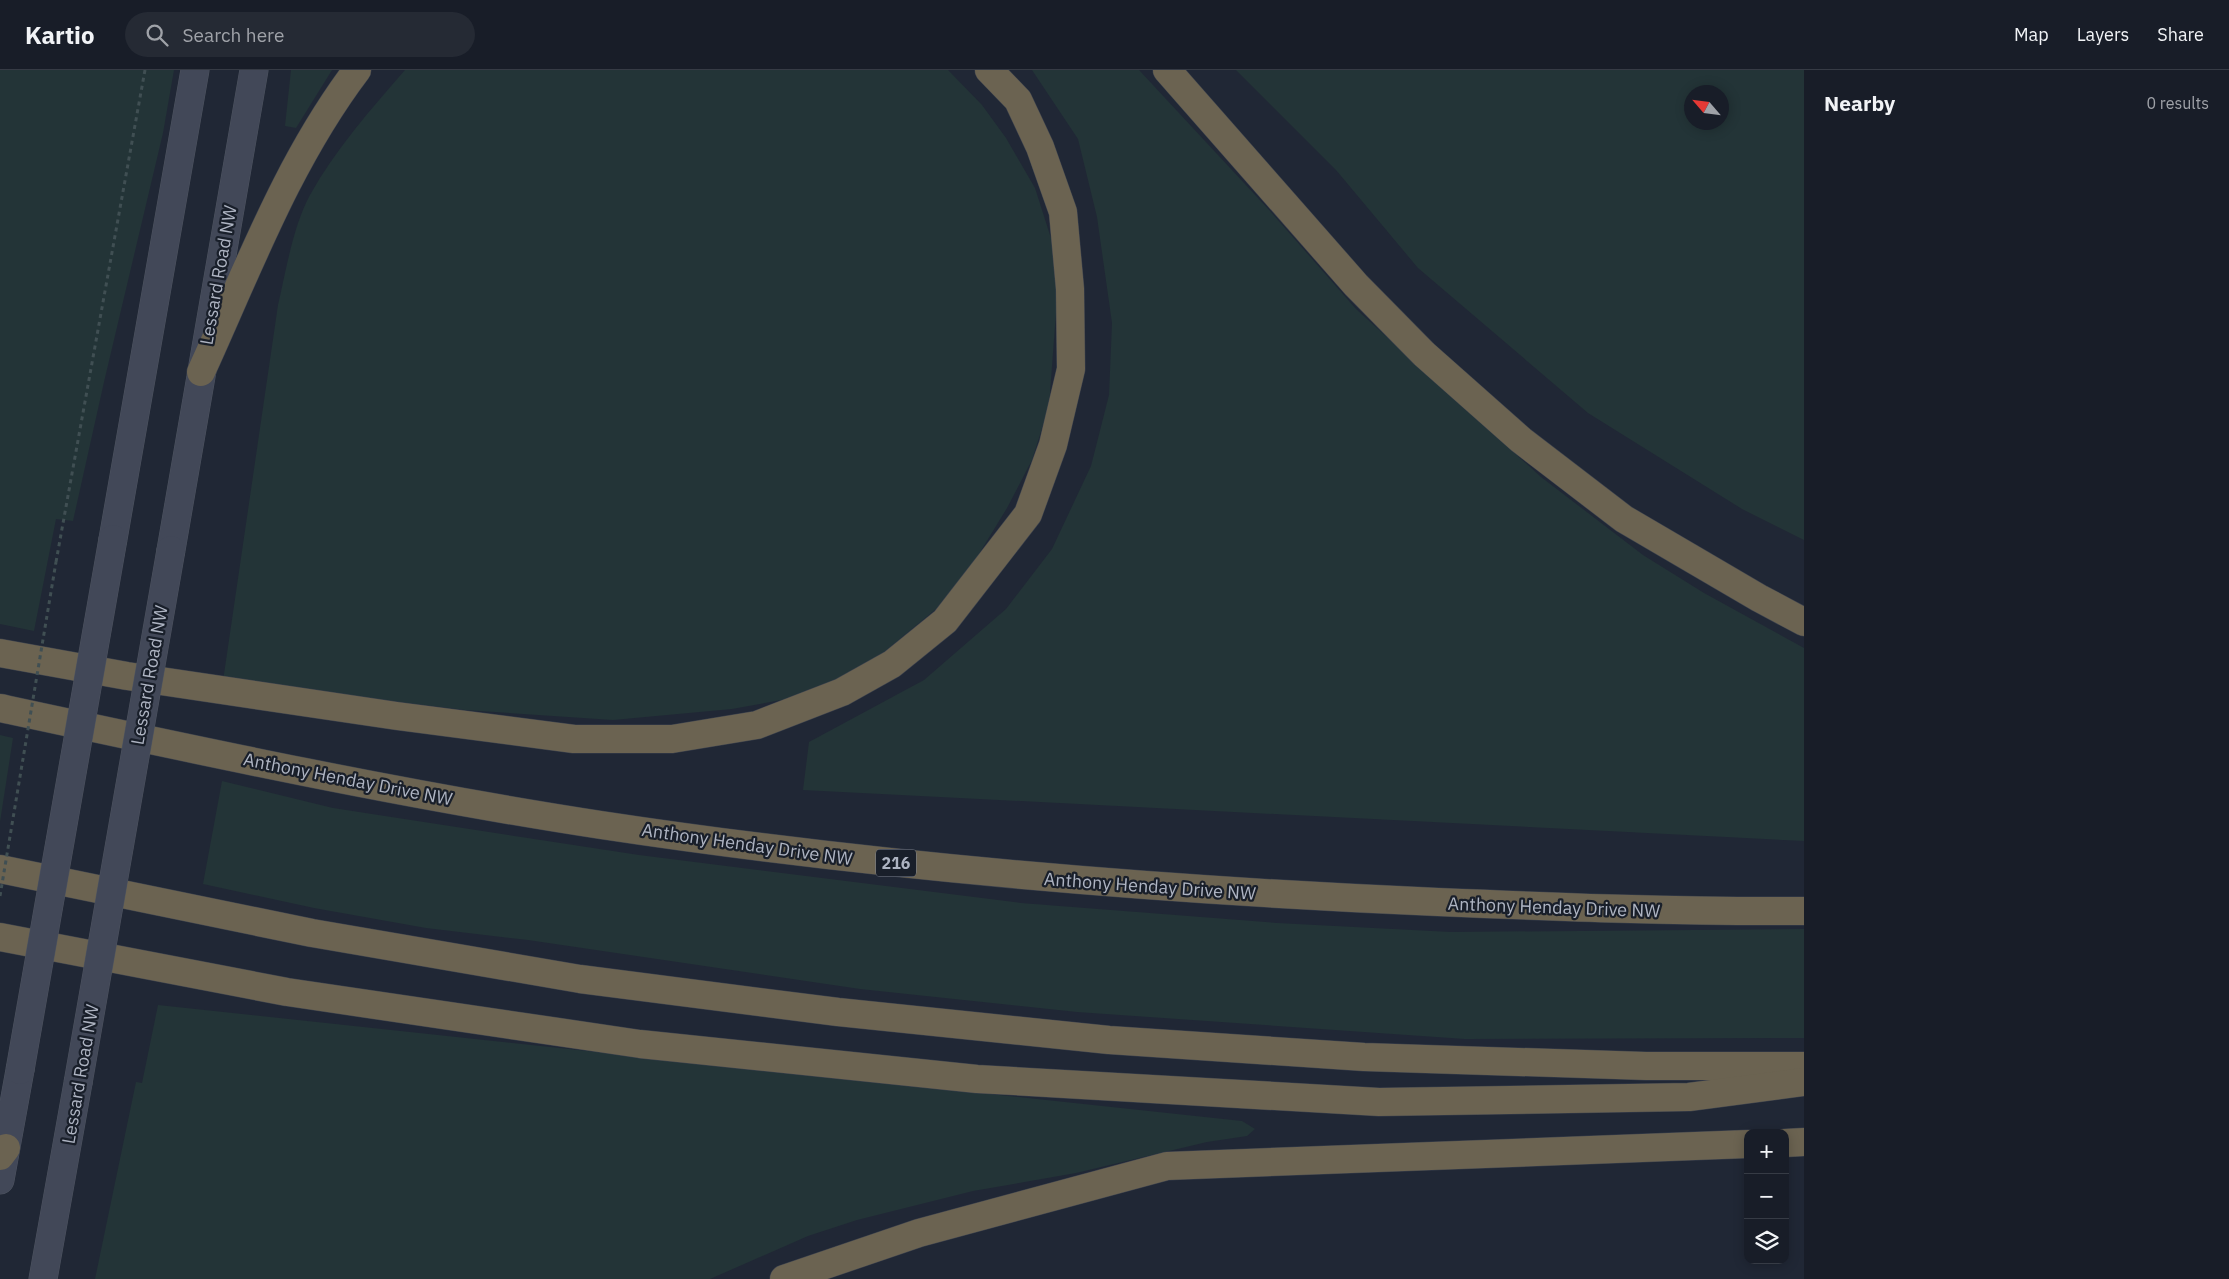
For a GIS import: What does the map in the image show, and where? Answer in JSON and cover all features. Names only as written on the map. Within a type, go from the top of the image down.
[{"type":"highway","points":[[201,372],[295,165],[332,104],[358,70]]},
{"type":"highway","points":[[0,653],[127,676],[397,716],[574,739],[672,739],[757,725],[842,692],[892,664],[945,620],[1028,514],[1053,445],[1071,369],[1070,289],[1063,212],[1040,146],[1018,100],[989,70]]},
{"type":"highway","points":[[1167,70],[1356,285],[1424,354],[1521,440],[1624,519],[1759,598],[1804,622]]},
{"type":"highway","name":"Anthony Henday Drive NW","points":[[0,708],[310,774],[598,824],[818,855],[1034,878],[1270,895],[1692,912],[1804,911]]},
{"type":"highway","points":[[0,869],[312,933],[580,979],[838,1012],[1109,1040],[1364,1057],[1646,1066],[1804,1066]]},
{"type":"highway","points":[[0,937],[287,992],[640,1044],[978,1079],[1379,1102],[1689,1097],[1804,1082]]},
{"type":"highway","points":[[1789,1143],[1804,1142]]},
{"type":"highway","points":[[784,1279],[918,1233],[1167,1166],[1744,1144]]},
{"type":"main road","points":[[0,1180],[3,1152],[20,1070],[195,70]]},
{"type":"main road","name":"Lessard Road NW","points":[[43,1279],[254,70]]},
{"type":"path","points":[[0,896],[56,562],[145,70]]},
{"type":"shaded area","points":[[0,70],[174,70],[163,133],[73,521],[56,519],[34,631],[0,624]]},
{"type":"shaded area","points":[[291,70],[332,70],[296,128],[285,126]]},
{"type":"shaded area","points":[[405,70],[948,70],[982,105],[1006,138],[1035,188],[1056,254],[1056,313],[1049,406],[1032,460],[1007,508],[974,562],[936,609],[878,657],[809,695],[732,709],[613,720],[465,710],[223,681],[278,305],[299,220],[310,195],[342,146]]},
{"type":"shaded area","points":[[1032,70],[1139,70],[1270,211],[1356,309],[1541,477],[1643,555],[1704,593],[1804,648],[1804,841],[803,790],[809,742],[924,680],[1006,609],[1052,549],[1091,466],[1109,395],[1112,323],[1097,217],[1078,139]]},
{"type":"shaded area","points":[[1236,70],[1804,70],[1804,540],[1742,509],[1588,413],[1418,268],[1336,170]]},
{"type":"shaded area","points":[[0,735],[13,738],[0,822]]},
{"type":"shaded area","points":[[222,781],[333,808],[639,855],[1021,903],[1277,923],[1451,932],[1804,929],[1804,1038],[1465,1039],[1077,1012],[860,989],[528,940],[426,928],[314,908],[203,884]]},
{"type":"shaded area","points":[[158,1005],[1242,1121],[1255,1129],[1247,1136],[1207,1142],[1076,1173],[973,1191],[857,1220],[808,1236],[710,1279],[95,1279],[136,1082],[142,1083]]}]
